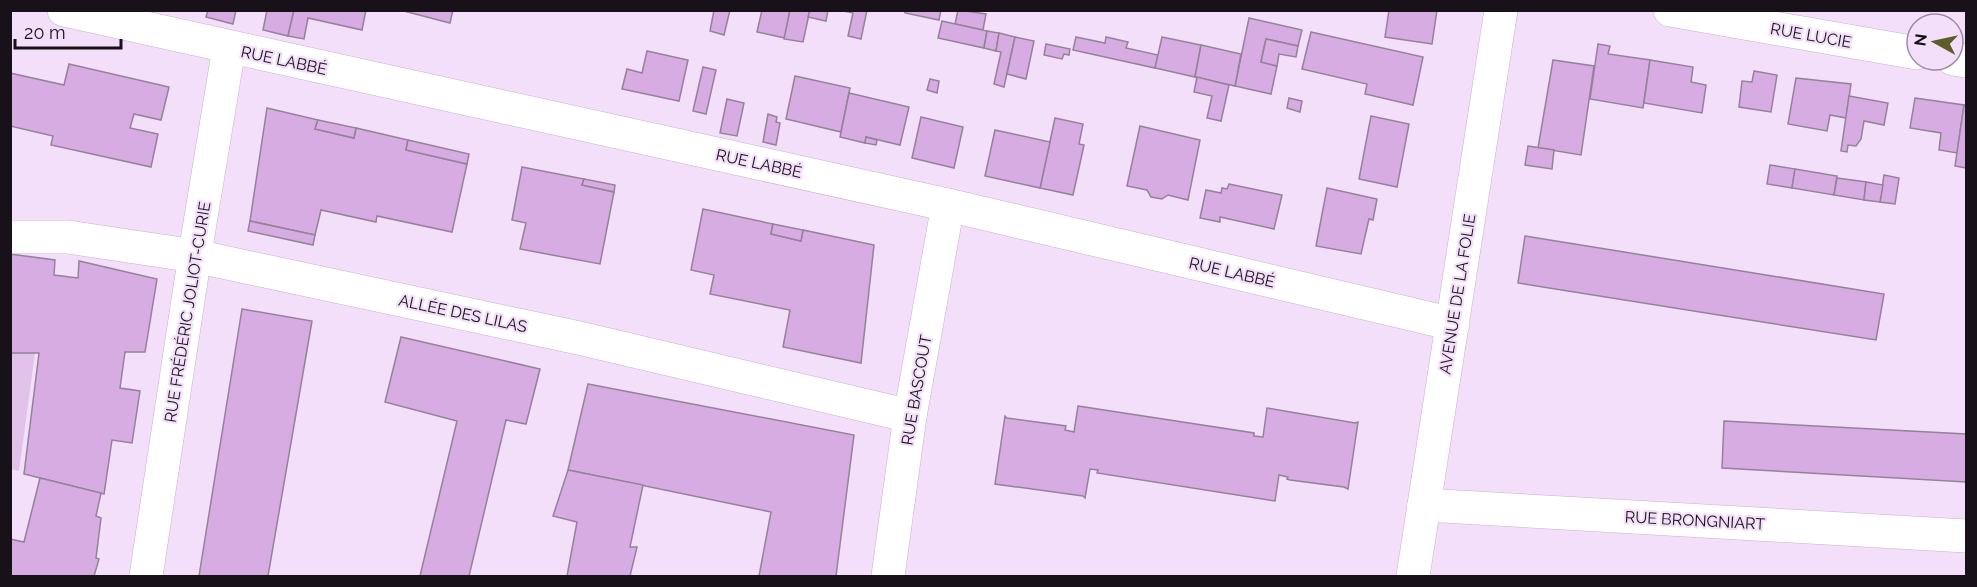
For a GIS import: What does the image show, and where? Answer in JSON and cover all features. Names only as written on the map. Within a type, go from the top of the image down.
[{"type":"street","name":"RUE LABBÉ","points":[[64,10],[948,205],[1453,324]]},
{"type":"street","name":"AVENUE DE LA FOLIE","points":[[1413,576],[1501,10]]},
{"type":"street","name":"RUE LUCIE","points":[[1670,10],[1905,50]]},
{"type":"street","name":"RUE FRÉDÉRIC JOLIOT-CURIE","points":[[146,576],[229,48]]},
{"type":"street","name":"RUE BASCOUT","points":[[888,576],[910,416],[948,205]]},
{"type":"street","name":"ALLÉE DES LILAS","points":[[10,237],[68,237],[195,256],[579,338],[910,416]]},
{"type":"street","name":"RUE BRONGNIART","points":[[1424,505],[1966,536]]},
{"type":"shaded area","points":[[11,353],[35,353],[19,471],[11,469]]},
{"type":"building","points":[[208,10],[236,10],[233,24],[206,17]]},
{"type":"building","points":[[267,10],[294,10],[288,36],[263,30]]},
{"type":"building","points":[[294,10],[366,10],[362,30],[308,18],[304,39],[288,36]]},
{"type":"building","points":[[400,10],[453,10],[450,23]]},
{"type":"building","points":[[714,10],[730,10],[724,35],[710,31]]},
{"type":"building","points":[[762,10],[790,10],[785,38],[757,32]]},
{"type":"building","points":[[790,10],[810,10],[803,42],[784,39]]},
{"type":"building","points":[[810,10],[828,10],[826,21],[808,17]]},
{"type":"building","points":[[839,10],[867,10],[861,39],[848,36],[853,13]]},
{"type":"building","points":[[905,10],[941,10],[939,20],[905,13]]},
{"type":"building","points":[[958,10],[986,14],[983,30],[955,24]]},
{"type":"building","points":[[1389,10],[1437,10],[1432,44],[1385,37]]},
{"type":"building","points":[[1249,18],[1302,30],[1298,46],[1266,39],[1261,62],[1277,66],[1271,94],[1235,86]]},
{"type":"building","points":[[942,21],[987,31],[984,48],[938,38]]},
{"type":"building","points":[[987,31],[999,33],[996,51],[984,48]]},
{"type":"building","points":[[1311,32],[1423,57],[1413,105],[1365,94],[1367,84],[1302,69]]},
{"type":"building","points":[[999,33],[1015,37],[1004,87],[994,84],[1001,52],[996,51]]},
{"type":"building","points":[[1015,37],[1034,41],[1026,79],[1007,74]]},
{"type":"building","points":[[1076,37],[1105,43],[1106,37],[1128,42],[1126,48],[1158,55],[1155,68],[1073,50]]},
{"type":"building","points":[[1162,37],[1201,45],[1195,77],[1155,68]]},
{"type":"building","points":[[1266,39],[1298,46],[1296,57],[1279,54],[1277,66],[1261,62]]},
{"type":"building","points":[[1046,44],[1070,49],[1069,55],[1064,54],[1062,59],[1044,55]]},
{"type":"building","points":[[1598,44],[1610,46],[1608,54],[1650,60],[1643,108],[1590,99]]},
{"type":"building","points":[[1201,45],[1241,54],[1235,86],[1195,77]]},
{"type":"building","points":[[647,51],[688,60],[679,101],[622,89],[627,69],[642,73]]},
{"type":"building","points":[[1553,60],[1594,66],[1581,155],[1538,148]]},
{"type":"building","points":[[1650,60],[1693,67],[1691,82],[1706,85],[1702,113],[1644,103]]},
{"type":"building","points":[[69,64],[169,87],[161,120],[134,114],[130,128],[158,134],[151,167],[51,145],[53,136],[10,126],[10,73],[64,85]]},
{"type":"building","points":[[703,67],[716,70],[706,114],[693,111]]},
{"type":"building","points":[[1754,71],[1777,75],[1771,112],[1739,107],[1742,81],[1752,82]]},
{"type":"building","points":[[795,76],[850,88],[841,132],[786,119]]},
{"type":"building","points":[[1197,77],[1229,85],[1221,121],[1207,118],[1212,96],[1194,92]]},
{"type":"building","points":[[1796,78],[1851,84],[1846,118],[1830,115],[1827,131],[1788,124]]},
{"type":"building","points":[[930,79],[939,81],[937,93],[927,90]]},
{"type":"building","points":[[849,93],[909,107],[900,145],[866,137],[865,143],[840,137]]},
{"type":"building","points":[[1849,96],[1888,103],[1884,125],[1864,121],[1861,139],[1856,146],[1848,145],[1847,152],[1841,151]]},
{"type":"building","points":[[1289,98],[1302,101],[1300,112],[1287,108]]},
{"type":"building","points":[[1915,98],[1964,105],[1957,153],[1939,150],[1941,133],[1910,128]]},
{"type":"building","points":[[727,99],[744,103],[737,136],[720,133]]},
{"type":"building","points":[[1964,105],[1966,106],[1966,168],[1955,166]]},
{"type":"building","points":[[267,108],[318,120],[315,129],[354,138],[356,128],[408,140],[406,150],[467,164],[452,232],[377,216],[376,222],[321,210],[315,235],[250,221]]},
{"type":"building","points":[[768,114],[777,117],[776,122],[780,123],[776,145],[763,142]]},
{"type":"building","points":[[1371,116],[1409,124],[1397,187],[1359,179]]},
{"type":"building","points":[[921,117],[963,127],[954,168],[912,158]]},
{"type":"building","points":[[1055,118],[1083,124],[1079,144],[1084,145],[1073,195],[1040,188]]},
{"type":"building","points":[[318,120],[356,128],[354,138],[315,129]]},
{"type":"building","points":[[1140,126],[1200,140],[1188,200],[1168,195],[1162,199],[1151,197],[1147,190],[1127,186]]},
{"type":"building","points":[[995,130],[1050,142],[1040,188],[985,176]]},
{"type":"building","points":[[866,137],[877,140],[876,145],[865,143]]},
{"type":"building","points":[[408,140],[469,154],[467,164],[406,150]]},
{"type":"building","points":[[1528,146],[1554,150],[1552,169],[1525,165]]},
{"type":"building","points":[[1770,165],[1795,169],[1792,188],[1767,184]]},
{"type":"building","points":[[522,167],[584,179],[582,185],[614,192],[600,264],[520,249],[526,223],[512,220]]},
{"type":"building","points":[[1795,169],[1837,176],[1834,195],[1792,188]]},
{"type":"building","points":[[1884,175],[1899,178],[1895,204],[1880,202]]},
{"type":"building","points":[[1837,178],[1866,182],[1864,200],[1834,195]]},
{"type":"building","points":[[584,179],[615,185],[614,192],[582,185]]},
{"type":"building","points":[[1866,182],[1883,185],[1880,202],[1864,200]]},
{"type":"building","points":[[1229,184],[1282,195],[1274,229],[1220,217],[1220,222],[1200,218],[1206,190],[1221,193],[1222,188],[1227,189]]},
{"type":"building","points":[[1327,188],[1377,199],[1373,220],[1369,219],[1361,254],[1316,246]]},
{"type":"building","points":[[703,209],[773,224],[771,234],[801,241],[803,230],[874,245],[861,363],[783,347],[790,310],[710,294],[714,275],[691,270]]},
{"type":"building","points":[[250,221],[315,235],[313,245],[248,231]]},
{"type":"building","points":[[773,224],[803,230],[801,241],[771,234]]},
{"type":"building","points":[[1525,236],[1884,294],[1876,340],[1518,283]]},
{"type":"building","points":[[10,254],[55,260],[54,275],[78,278],[79,261],[157,279],[145,352],[125,352],[120,388],[140,391],[132,443],[112,440],[104,494],[24,474],[39,353],[10,353]]},
{"type":"building","points":[[242,309],[312,321],[268,576],[199,576]]},
{"type":"building","points":[[401,337],[540,369],[526,424],[506,420],[469,576],[420,576],[457,421],[385,402]]},
{"type":"building","points":[[588,384],[854,435],[836,576],[759,576],[771,512],[568,470]]},
{"type":"building","points":[[1078,406],[1254,433],[1254,436],[1263,437],[1267,408],[1358,422],[1348,489],[1290,480],[1287,479],[1288,477],[1279,475],[1275,501],[1097,473],[1098,470],[1090,469],[1085,498],[995,484],[1005,416],[1066,426],[1065,430],[1074,432]]},
{"type":"building","points":[[1724,421],[1966,434],[1966,482],[1722,468]]},
{"type":"building","points":[[568,470],[643,485],[630,547],[637,547],[630,576],[567,576],[577,522],[553,516]]},
{"type":"building","points":[[40,478],[101,493],[96,516],[101,518],[96,558],[99,559],[94,576],[10,576],[10,539],[24,542]]}]
